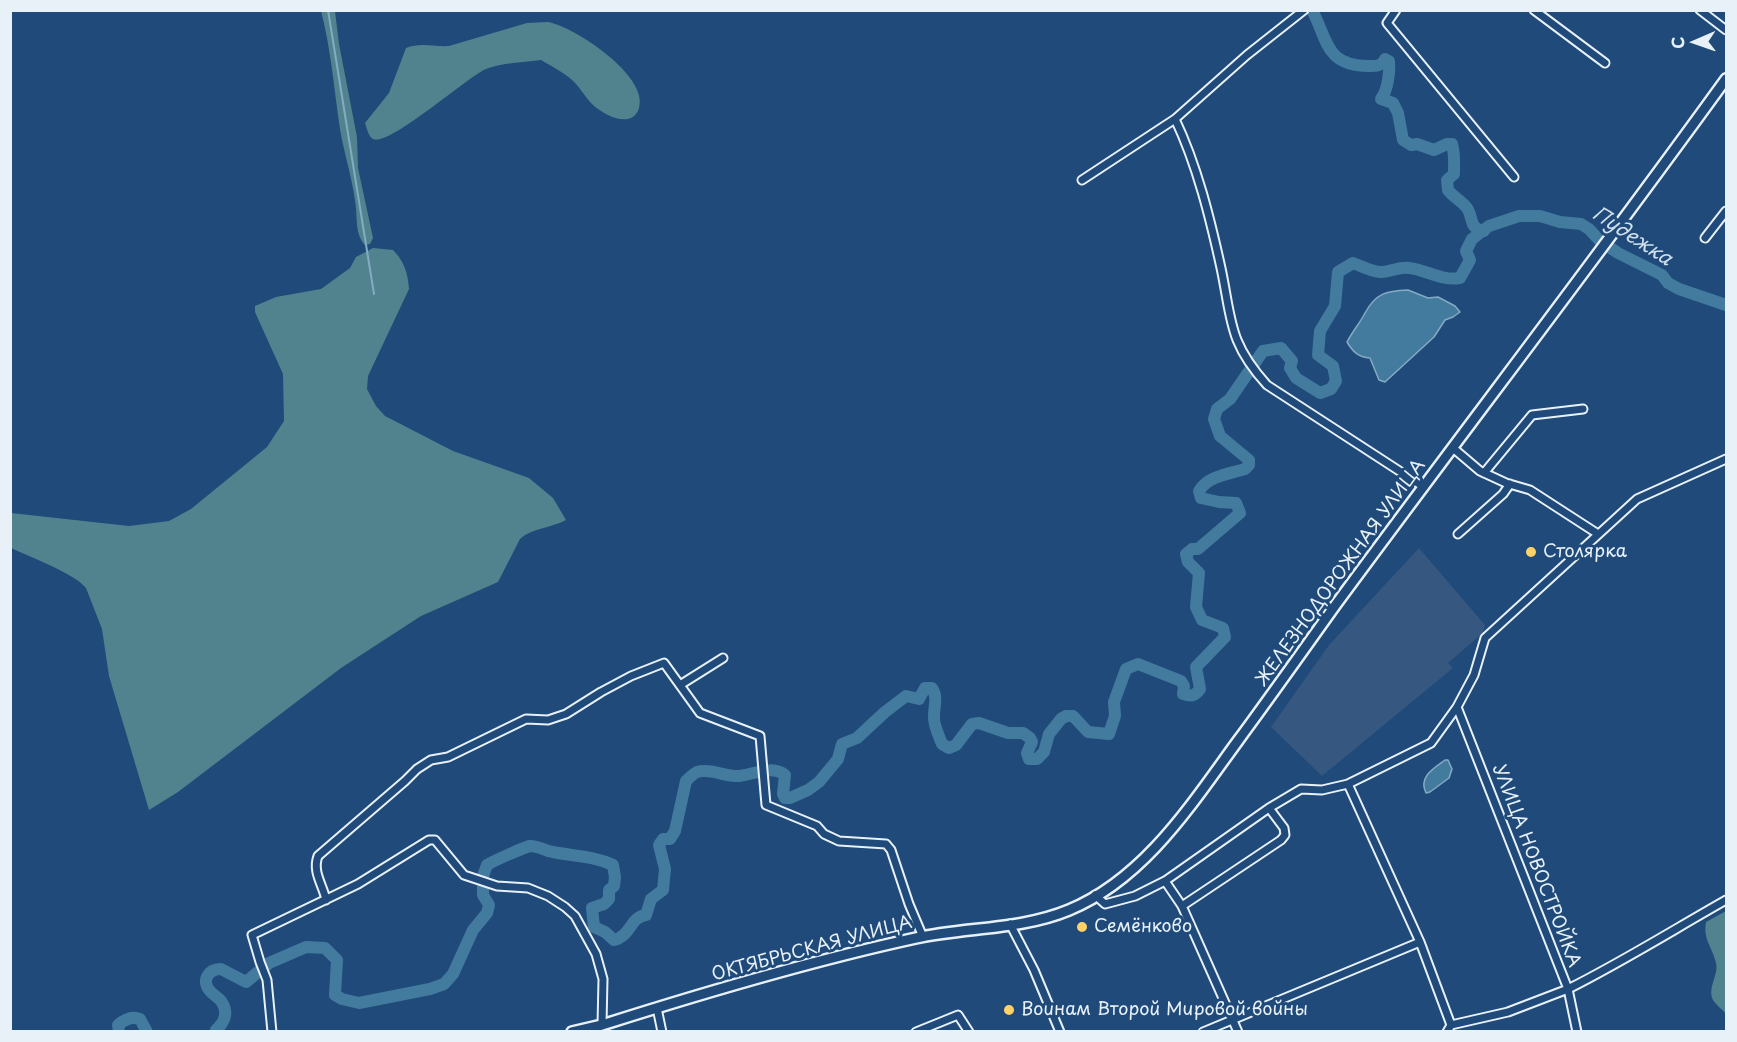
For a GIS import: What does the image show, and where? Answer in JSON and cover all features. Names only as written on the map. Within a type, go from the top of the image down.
[{"type":"street","points":[[1082,180],[1175,119],[1247,55],[1304,10]]},
{"type":"street","points":[[1396,10],[1387,22],[1515,177]]},
{"type":"street","points":[[1534,10],[1605,63]]},
{"type":"street","points":[[1700,10],[1726,30]]},
{"type":"street","name":"ЖЕЛЕЗНОДОРОЖНАЯ УЛИЦА","points":[[1095,895],[1114,884],[1152,851],[1185,815],[1424,487],[1726,80]]},
{"type":"street","points":[[1175,119],[1185,141],[1206,210],[1221,267],[1229,317],[1236,341],[1247,361],[1274,390],[1424,487]]},
{"type":"street","points":[[1705,238],[1726,211]]},
{"type":"street","points":[[1484,473],[1532,415],[1583,409]]},
{"type":"street","points":[[1453,448],[1484,473],[1530,490],[1598,534]]},
{"type":"street","points":[[1095,895],[1105,904],[1135,896],[1166,881],[1269,808],[1301,789],[1322,790],[1348,784],[1431,743],[1457,707],[1474,675],[1485,638],[1637,499],[1726,459]]},
{"type":"street","points":[[1458,534],[1503,494],[1510,484]]},
{"type":"street","points":[[680,685],[723,657]]},
{"type":"street","points":[[326,900],[317,876],[318,856],[417,769],[431,760],[448,757],[526,719],[548,720],[566,714],[631,676],[664,663],[700,713],[760,736],[766,806],[816,825],[824,834],[840,841],[886,844],[891,850],[909,904],[924,937]]},
{"type":"street","name":"УЛИЦА НОВОСТРОЙКА","points":[[1348,784],[1420,942],[1449,1028],[1508,1012],[1568,989],[1457,707]]},
{"type":"street","points":[[1182,906],[1281,840],[1285,835],[1284,828],[1269,808]]},
{"type":"street","points":[[272,1032],[266,973],[260,962],[252,935],[358,884],[429,840],[435,840],[464,874],[498,886],[528,888],[557,901],[574,916],[596,954],[603,979],[602,1025]]},
{"type":"street","points":[[1166,881],[1182,906],[1238,1032]]},
{"type":"street","name":"ОКТЯБРЬСКАЯ УЛИЦА","points":[[572,1032],[836,956],[924,937],[1035,920],[1070,910],[1095,895]]},
{"type":"street","points":[[1577,1032],[1568,989],[1624,961],[1662,936],[1726,900]]},
{"type":"street","points":[[1010,924],[1034,970],[1060,1032]]},
{"type":"street","points":[[1203,1032],[1232,1018],[1420,942]]},
{"type":"street","points":[[657,1008],[662,1032]]},
{"type":"street","points":[[916,1032],[958,1015],[966,1024],[969,1032]]},
{"type":"shaded area","points":[[1408,290],[1428,298],[1438,297],[1455,306],[1460,312],[1445,320],[1434,337],[1385,382],[1379,380],[1370,358],[1356,353],[1347,342],[1373,301],[1388,292]]},
{"type":"shaded area","points":[[1419,548],[1485,625],[1483,633],[1448,663],[1453,668],[1322,776],[1271,727],[1329,645]]},
{"type":"shaded area","points":[[1448,760],[1452,769],[1449,778],[1426,793],[1424,782],[1428,774]]},
{"type":"green space","points":[[321,11],[335,11],[357,137],[358,168],[373,238],[370,244],[365,245],[358,230],[354,192],[340,129],[330,54]]},
{"type":"green space","points":[[548,22],[575,33],[622,68],[633,82],[639,95],[639,108],[635,115],[624,119],[604,113],[593,105],[572,80],[541,60],[486,69],[395,133],[382,139],[373,139],[370,136],[365,123],[389,93],[406,48],[422,45],[449,46],[527,23]]},
{"type":"green space","points":[[373,248],[393,250],[397,254],[405,268],[409,289],[368,376],[367,389],[376,406],[385,416],[453,451],[529,478],[553,498],[566,520],[520,539],[498,582],[421,616],[341,668],[178,792],[149,810],[109,676],[102,629],[86,588],[62,571],[11,548],[11,513],[129,526],[169,521],[191,509],[267,447],[284,421],[283,374],[255,312],[255,306],[276,297],[321,289],[350,268],[356,257]]},
{"type":"green space","points":[[1726,911],[1726,1014],[1714,1002],[1711,991],[1716,963],[1705,928],[1706,922]]},
{"type":"waterway","points":[[328,10],[374,294]]},
{"type":"waterway","points":[[1312,10],[1325,41],[1336,56],[1355,65],[1377,66],[1385,59],[1389,61],[1388,80],[1381,99],[1393,103],[1398,113],[1403,140],[1411,145],[1417,144],[1434,150],[1452,144],[1454,174],[1447,180],[1448,190],[1467,208],[1473,225],[1484,231]]},
{"type":"waterway","name":"Пудежка","points":[[216,1030],[224,1020],[225,1009],[221,1001],[207,987],[206,980],[209,973],[221,969],[246,982],[269,963],[306,947],[325,948],[337,960],[335,995],[342,999],[359,1003],[430,989],[444,984],[453,974],[473,930],[487,913],[489,905],[483,895],[483,876],[487,865],[530,846],[591,858],[613,865],[614,886],[609,890],[609,899],[604,904],[592,908],[594,927],[605,932],[614,940],[620,938],[637,919],[646,915],[651,899],[663,890],[665,869],[659,845],[663,839],[670,839],[675,831],[686,781],[693,775],[702,771],[739,776],[763,771],[780,772],[785,775],[783,794],[785,798],[790,798],[819,782],[838,759],[842,744],[857,738],[906,696],[919,699],[925,688],[932,688],[935,695],[934,723],[942,744],[949,748],[956,745],[972,724],[979,723],[1008,733],[1023,733],[1030,738],[1032,742],[1027,753],[1029,759],[1037,759],[1044,752],[1049,734],[1066,716],[1073,716],[1088,732],[1109,734],[1115,716],[1114,702],[1126,669],[1138,664],[1181,681],[1184,686],[1183,694],[1191,696],[1195,694],[1200,689],[1196,667],[1225,637],[1223,628],[1202,620],[1196,607],[1199,573],[1188,562],[1186,554],[1192,549],[1198,549],[1240,513],[1236,503],[1201,498],[1199,491],[1213,479],[1245,469],[1249,465],[1249,460],[1220,436],[1214,419],[1217,409],[1230,399],[1263,351],[1281,348],[1292,361],[1290,368],[1296,378],[1320,393],[1331,389],[1336,381],[1333,366],[1318,355],[1320,331],[1335,306],[1338,272],[1353,263],[1377,272],[1405,268],[1440,277],[1460,278],[1470,260],[1466,251],[1472,239],[1489,226],[1519,216],[1540,216],[1560,222],[1581,224],[1600,241],[1618,253],[1662,275],[1668,283],[1726,305]]},
{"type":"waterway","name":"Пудежка","points":[[119,1032],[118,1025],[134,1018],[140,1019],[147,1032]]},
{"type":"place","name":"Столярка","points":[[1531,552]]},
{"type":"place","name":"Семёнково","points":[[1082,927]]},
{"type":"place","name":"Воинам Второй Мировой войны","points":[[1009,1010]]}]
